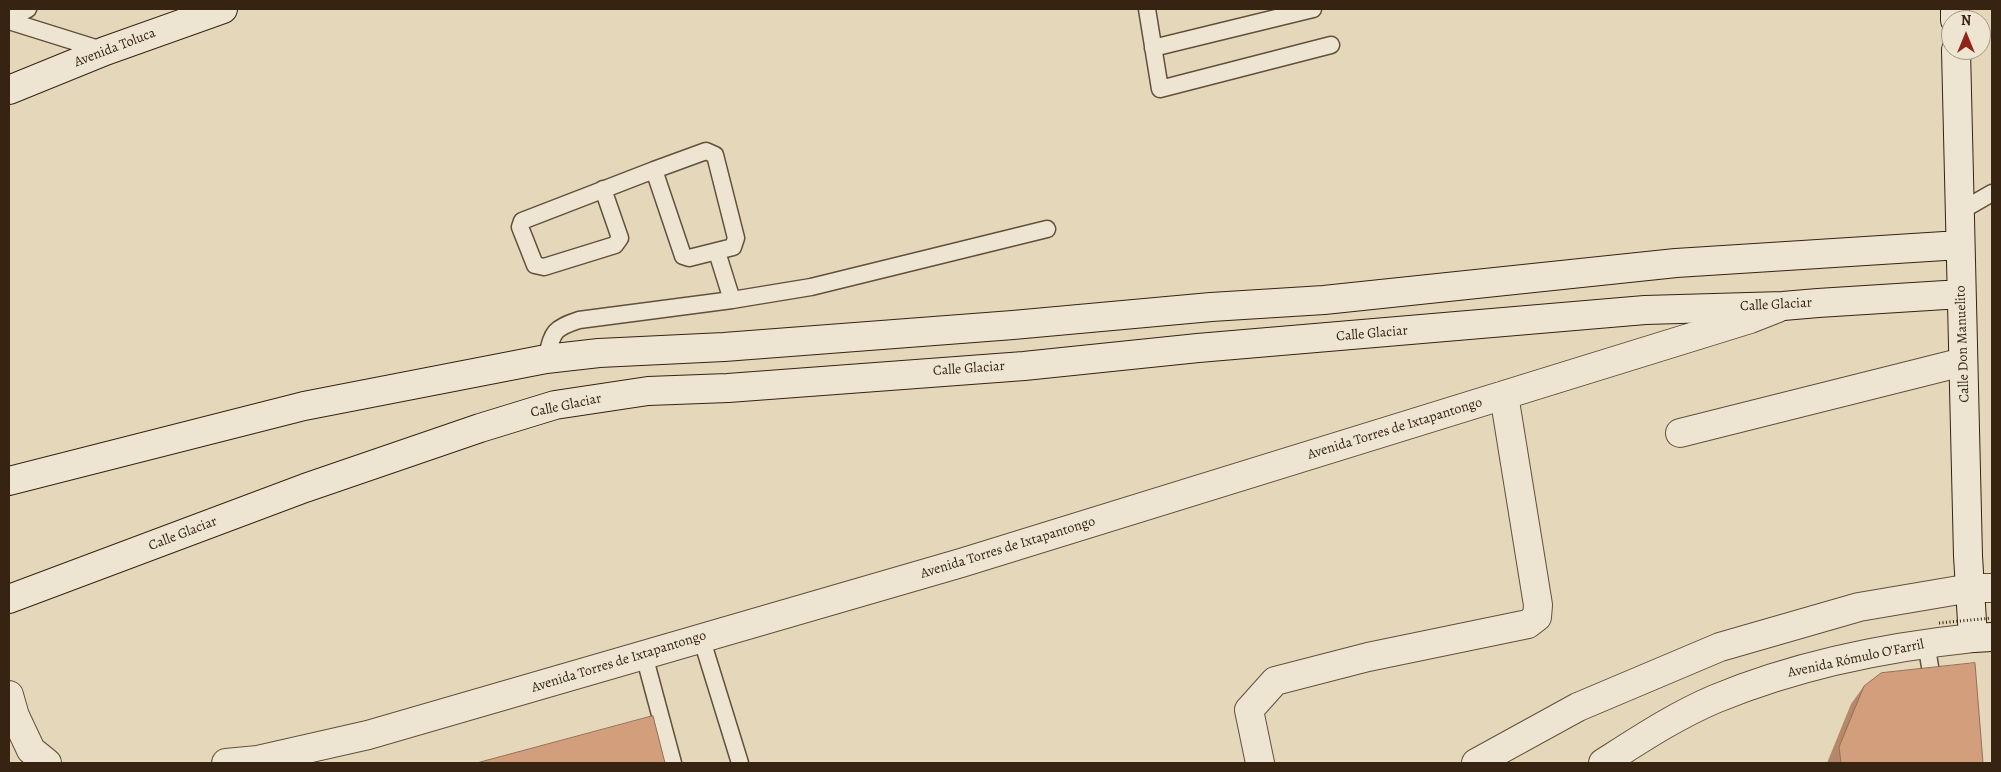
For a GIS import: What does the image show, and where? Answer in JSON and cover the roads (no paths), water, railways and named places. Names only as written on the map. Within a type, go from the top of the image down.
[{"type":"street","name":"Avenida Toluca","points":[[9,90],[105,51],[223,9]]},
{"type":"street","name":"Calle Don Manuelito","points":[[1956,60],[1963,362],[1981,588],[1983,638]]},
{"type":"street","points":[[9,482],[304,406],[546,359],[646,350],[724,347],[1013,325],[1211,307],[1333,299],[1676,263],[1960,245]]},
{"type":"street","name":"Calle Glaciar","points":[[9,599],[305,488],[480,428],[555,405],[648,391],[728,388],[1024,366],[1198,348],[1645,310],[1783,306],[1962,294]]},
{"type":"street","name":"Avenida Torres de Ixtapantongo","points":[[226,763],[258,760],[368,735],[961,563],[1750,319],[1783,306]]},
{"type":"street","points":[[646,350],[648,391]]},
{"type":"street","points":[[1680,433],[1963,362]]},
{"type":"street","points":[[1260,763],[1249,710],[1275,682],[1368,657],[1528,624],[1537,616],[1538,605],[1504,395]]},
{"type":"street","points":[[1476,763],[1578,707],[1720,647],[1859,607],[1981,588]]},
{"type":"street","name":"Avenida Rómulo O'Farril","points":[[1613,760],[1666,723],[1714,699],[1796,670],[1933,633],[1983,638]]},
{"type":"street","points":[[9,696],[15,716],[31,750],[47,763]]},
{"type":"lane","points":[[9,20],[28,9]]},
{"type":"lane","points":[[1147,9],[1160,89],[1331,45]]},
{"type":"lane","points":[[1153,48],[1313,9]]},
{"type":"lane","points":[[9,20],[105,51]]},
{"type":"lane","points":[[603,189],[620,238],[618,242],[615,245],[544,267],[535,265],[520,226],[522,221],[603,189],[654,170],[706,151],[715,155],[736,238],[733,247],[697,258],[683,256],[654,170]]},
{"type":"lane","points":[[1959,212],[1992,193]]},
{"type":"lane","points":[[546,359],[552,335],[561,326],[579,320],[732,300],[811,287],[1047,229]]},
{"type":"lane","points":[[717,252],[732,300]]},
{"type":"lane","points":[[1933,633],[1934,694],[1938,703]]},
{"type":"lane","points":[[701,637],[740,763]]},
{"type":"lane","points":[[644,655],[674,763]]}]
